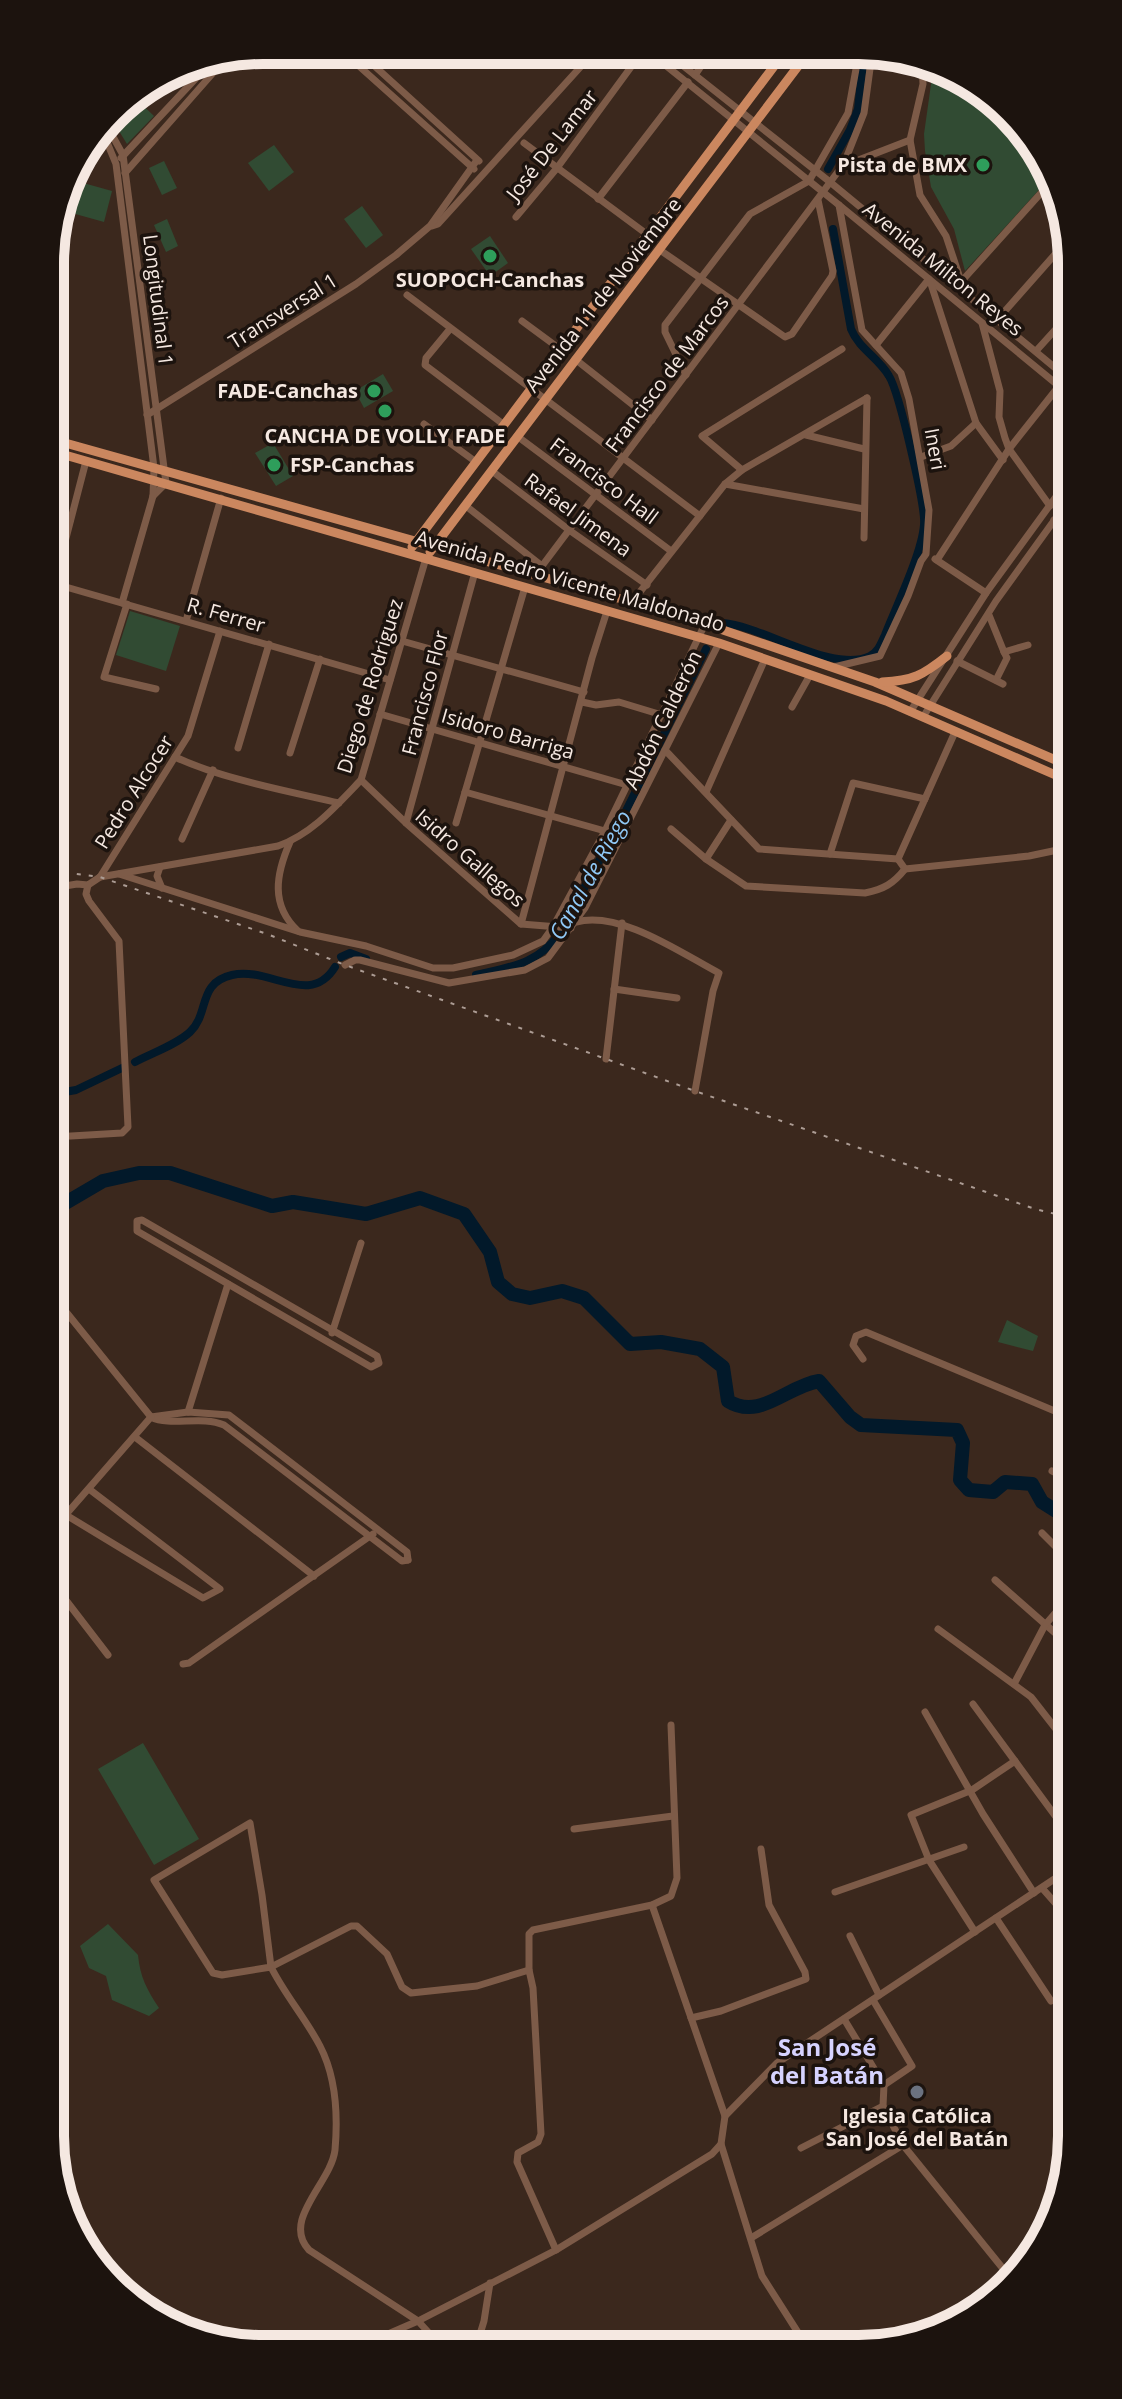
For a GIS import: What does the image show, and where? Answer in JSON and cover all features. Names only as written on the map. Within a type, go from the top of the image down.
[{"type":"main road","name":"Avenida 11 de Noviembre","points":[[408,553],[776,64]]},
{"type":"main road","name":"Avenida 11 de Noviembre","points":[[426,558],[800,64]]},
{"type":"main road","name":"Avenida Pedro Vicente Maldonado","points":[[64,443],[433,547],[541,571],[875,682],[1058,761]]},
{"type":"main road","name":"Avenida Pedro Vicente Maldonado","points":[[64,455],[719,643],[923,717],[1058,776]]},
{"type":"main road","points":[[875,682],[913,679],[924,675],[947,656]]},
{"type":"street","points":[[360,64],[483,171]]},
{"type":"street","points":[[371,64],[475,164]]},
{"type":"street","name":"Transversal 1","points":[[430,226],[438,224],[583,64]]},
{"type":"street","name":"José De Lamar","points":[[516,217],[557,168],[633,64]]},
{"type":"street","name":"Avenida Milton Reyes","points":[[665,64],[738,117],[756,123],[958,284],[1058,370]]},
{"type":"street","name":"Avenida Milton Reyes","points":[[681,64],[738,117],[749,133],[1058,385]]},
{"type":"street","points":[[695,75],[702,64]]},
{"type":"street","points":[[686,375],[665,332],[665,325],[750,214],[809,181],[848,113],[855,64]]},
{"type":"street","points":[[825,193],[843,166],[864,113],[871,65]]},
{"type":"street","points":[[118,181],[216,70]]},
{"type":"street","points":[[116,164],[199,75]]},
{"type":"street","points":[[923,75],[910,140],[920,195],[946,236],[958,284]]},
{"type":"street","points":[[598,199],[688,82]]},
{"type":"street","name":"Longitudinal 1","points":[[111,134],[123,156],[155,410],[159,469],[104,677],[156,689]]},
{"type":"street","points":[[843,166],[910,140]]},
{"type":"street","name":"Longitudinal 1","points":[[106,141],[116,164],[147,415],[159,469],[166,483]]},
{"type":"street","points":[[524,143],[648,235]]},
{"type":"street","name":"Transversal 1","points":[[147,415],[356,284],[396,255],[430,226],[475,164]]},
{"type":"street","points":[[958,284],[1044,190]]},
{"type":"street","name":"Francisco de Marcos","points":[[541,571],[825,193]]},
{"type":"street","points":[[660,250],[785,337],[792,334],[832,276],[818,200]]},
{"type":"street","name":"Ineri","points":[[832,668],[880,656],[926,554],[930,526],[909,399],[901,373],[862,330],[839,205]]},
{"type":"street","points":[[997,320],[1057,252]]},
{"type":"street","points":[[876,345],[929,279]]},
{"type":"street","points":[[929,279],[976,423],[1003,460]]},
{"type":"street","points":[[407,295],[700,516]]},
{"type":"street","points":[[522,321],[560,349]]},
{"type":"street","points":[[981,321],[1000,391],[999,417],[1009,449],[1050,506]]},
{"type":"street","points":[[1036,351],[1058,327]]},
{"type":"street","points":[[450,329],[426,358],[425,365],[503,424]]},
{"type":"street","points":[[742,470],[702,436],[842,349]]},
{"type":"street","points":[[575,359],[652,420]]},
{"type":"street","points":[[937,560],[1009,449],[1058,393]]},
{"type":"street","points":[[632,602],[725,484],[742,470],[867,398],[864,538]]},
{"type":"street","points":[[921,457],[951,446],[976,423]]},
{"type":"street","points":[[424,424],[476,462]]},
{"type":"street","points":[[806,435],[864,449]]},
{"type":"street","name":"Francisco Hall","points":[[517,436],[671,551]]},
{"type":"street","points":[[64,543],[86,461]]},
{"type":"street","name":"Rafael Jimena","points":[[492,471],[647,585]]},
{"type":"street","points":[[153,496],[166,483]]},
{"type":"street","points":[[725,484],[864,509]]},
{"type":"street","points":[[910,712],[986,593],[1058,494]]},
{"type":"street","points":[[186,621],[221,498]]},
{"type":"street","points":[[466,506],[541,571]]},
{"type":"street","points":[[923,717],[957,661],[1058,517]]},
{"type":"street","points":[[64,519],[70,521]]},
{"type":"street","points":[[1054,520],[1058,530]]},
{"type":"street","points":[[926,554],[986,593]]},
{"type":"street","name":"Diego de Rodriguez","points":[[100,877],[278,846],[290,842],[317,823],[339,803],[361,780],[426,558]]},
{"type":"street","name":"Francisco Flor","points":[[406,823],[475,572]]},
{"type":"street","points":[[456,823],[525,587]]},
{"type":"street","name":"R. Ferrer","points":[[64,589],[390,680]]},
{"type":"street","points":[[521,924],[607,611]]},
{"type":"street","points":[[957,661],[1000,682],[1007,658],[989,615]]},
{"type":"street","points":[[119,874],[300,932],[366,946],[433,968],[453,968],[529,950],[543,941],[555,927],[705,624]]},
{"type":"street","name":"Pedro Alcocer","points":[[100,877],[188,736],[220,631]]},
{"type":"street","points":[[402,641],[584,692]]},
{"type":"street","name":"Abdón Calderón","points":[[345,965],[360,960],[449,983],[536,966],[548,958],[572,926],[623,837],[719,643]]},
{"type":"street","points":[[238,748],[269,644]]},
{"type":"street","points":[[1004,652],[1028,645]]},
{"type":"street","points":[[290,753],[320,659]]},
{"type":"street","points":[[706,792],[765,659]]},
{"type":"street","points":[[792,707],[810,675]]},
{"type":"street","points":[[582,702],[596,705],[619,702],[662,715]]},
{"type":"street","name":"Isidoro Barriga","points":[[380,714],[627,785]]},
{"type":"street","points":[[898,859],[955,732]]},
{"type":"street","points":[[665,750],[759,849],[898,859]]},
{"type":"street","points":[[175,757],[339,803]]},
{"type":"street","points":[[182,839],[213,770]]},
{"type":"street","name":"Isidro Gallegos","points":[[361,780],[521,924],[572,926],[586,920],[622,923],[719,973],[695,1091]]},
{"type":"street","points":[[830,854],[853,783],[925,799]]},
{"type":"street","points":[[465,792],[605,831]]},
{"type":"street","points":[[706,859],[731,820]]},
{"type":"street","points":[[671,829],[706,859],[752,888],[865,893],[893,884],[905,869],[1029,856],[1058,850]]},
{"type":"street","points":[[290,842],[277,877],[277,893],[287,921],[300,932]]},
{"type":"street","points":[[898,859],[905,869]]},
{"type":"street","points":[[160,867],[157,876],[162,888]]},
{"type":"street","points":[[64,886],[88,885],[100,877]]},
{"type":"street","points":[[64,1136],[122,1133],[128,1127],[119,941],[89,901],[86,894],[88,885]]},
{"type":"street","points":[[606,1059],[622,923]]},
{"type":"street","points":[[614,989],[677,998]]},
{"type":"street","points":[[142,1220],[333,1331],[377,1356],[379,1363],[371,1367],[228,1285],[137,1231],[137,1221],[142,1220]]},
{"type":"street","points":[[328,1343],[361,1243]]},
{"type":"street","points":[[188,1412],[232,1274]]},
{"type":"street","points":[[64,1309],[151,1417],[159,1421],[188,1419],[215,1421],[224,1425],[374,1532],[407,1552],[408,1560],[402,1561],[374,1532],[229,1415],[188,1412],[151,1417],[66,1515],[203,1598],[220,1589],[89,1489]]},
{"type":"street","points":[[863,1359],[853,1345],[856,1336],[866,1332],[1058,1412]]},
{"type":"street","points":[[135,1437],[314,1576]]},
{"type":"street","points":[[1052,1471],[1058,1474]]},
{"type":"street","points":[[183,1664],[189,1663],[374,1532]]},
{"type":"street","points":[[1042,1533],[1058,1549]]},
{"type":"street","points":[[995,1580],[1058,1636]]},
{"type":"street","points":[[64,1598],[108,1655]]},
{"type":"street","points":[[1014,1684],[1045,1625],[1058,1610]]},
{"type":"street","points":[[938,1629],[1014,1684],[1038,1706],[1058,1732]]},
{"type":"street","points":[[973,1704],[1058,1820]]},
{"type":"street","points":[[925,1712],[983,1814],[1038,1890],[1058,1909]]},
{"type":"street","points":[[556,2250],[517,2162],[518,2153],[538,2142],[541,2134],[529,1934],[533,1930],[652,1905],[671,1896],[677,1878],[671,1725]]},
{"type":"street","points":[[975,1932],[929,1860],[911,1814],[972,1790],[1015,1761]]},
{"type":"street","points":[[574,1829],[673,1816]]},
{"type":"street","points":[[430,2335],[418,2321],[309,2250],[301,2241],[299,2228],[303,2215],[332,2162],[336,2098],[321,2047],[271,1967],[250,1823],[154,1880],[213,1973],[222,1975],[271,1967],[351,1926],[357,1926],[387,1954],[402,1987],[411,1993],[477,1986],[529,1970]]},
{"type":"street","points":[[835,1892],[964,1847]]},
{"type":"street","points":[[691,2018],[721,2011],[806,1979],[769,1905],[761,1849]]},
{"type":"street","points":[[725,2116],[777,2063],[1058,1877]]},
{"type":"street","points":[[652,1905],[725,2116],[721,2144],[762,2276],[800,2335]]},
{"type":"street","points":[[996,1918],[1051,2001]]},
{"type":"street","points":[[850,1936],[876,1998],[912,2066],[884,2085]]},
{"type":"street","points":[[844,2019],[884,2085],[883,2106],[903,2145],[1005,2271]]},
{"type":"street","points":[[801,2148],[883,2106]]},
{"type":"street","points":[[386,2335],[556,2250],[712,2154],[721,2144]]},
{"type":"street","points":[[751,2238],[903,2145]]},
{"type":"street","points":[[480,2335],[490,2283]]},
{"type":"green space","name":"Pista de BMX","points":[[932,79],[959,91],[1000,122],[1031,163],[1043,186],[965,271],[954,229],[931,187],[924,134]]},
{"type":"green space","points":[[143,105],[154,116],[127,144],[117,128]]},
{"type":"green space","points":[[274,145],[294,172],[269,191],[248,163]]},
{"type":"green space","points":[[164,161],[177,188],[162,195],[149,168]]},
{"type":"green space","points":[[81,182],[112,191],[104,222],[71,213]]},
{"type":"green space","points":[[362,206],[383,235],[366,248],[344,219]]},
{"type":"green space","points":[[167,219],[178,246],[166,252],[154,225]]},
{"type":"green space","name":"SUOPOCH-Canchas","points":[[490,236],[508,263],[490,276],[471,249]]},
{"type":"green space","name":"FADE-Canchas","points":[[383,374],[393,391],[364,408],[355,391]]},
{"type":"green space","name":"FSP-Canchas","points":[[273,443],[293,476],[276,486],[255,453]]},
{"type":"green space","points":[[130,611],[180,626],[166,671],[116,655]]},
{"type":"green space","points":[[1007,1320],[1038,1336],[1033,1351],[998,1342]]},
{"type":"green space","points":[[143,1743],[199,1839],[154,1865],[98,1769]]},
{"type":"green space","points":[[108,1924],[138,1955],[145,1983],[159,2008],[149,2016],[112,2000],[106,1976],[89,1968],[80,1946]]},
{"type":"waterway","name":"Canal de Riego","points":[[828,169],[858,109],[863,64]]},
{"type":"waterway","name":"Canal de Riego","points":[[723,623],[837,659],[855,660],[870,656],[878,649],[885,635],[919,550],[923,514],[905,425],[889,376],[851,329],[833,229]]},
{"type":"waterway","name":"Canal de Riego","points":[[476,975],[532,958],[559,934],[622,819],[706,649]]},
{"type":"waterway","name":"Canal de Riego","points":[[341,957],[350,953],[366,959]]},
{"type":"waterway","name":"Canal de Riego","points":[[135,1062],[190,1032],[213,985],[221,979],[246,974],[301,985],[314,984],[325,979],[335,967]]},
{"type":"waterway","name":"Canal de Riego","points":[[64,1092],[76,1090],[122,1068]]},
{"type":"waterway","points":[[64,1204],[103,1181],[139,1173],[170,1173],[272,1206],[293,1202],[366,1214],[420,1198],[464,1214],[490,1252],[498,1282],[512,1294],[530,1298],[562,1291],[584,1298],[630,1344],[661,1342],[700,1349],[723,1367],[728,1401],[740,1406],[762,1405],[819,1381],[850,1417],[861,1425],[957,1430],[963,1443],[960,1480],[969,1490],[993,1492],[1005,1482],[1032,1484],[1042,1502],[1058,1512]]},
{"type":"railway","points":[[64,872],[100,877],[267,934],[695,1091],[1058,1215]]},
{"type":"place","name":"Pista de BMX","points":[[983,165]]},
{"type":"place","name":"SUOPOCH-Canchas","points":[[490,256]]},
{"type":"place","name":"FADE-Canchas","points":[[374,391]]},
{"type":"place","name":"CANCHA DE VOLLY FADE","points":[[385,411]]},
{"type":"place","name":"FSP-Canchas","points":[[274,465]]},
{"type":"place","name":"Iglesia Católica San José del Batán","points":[[917,2092]]},
{"type":"district","name":"San José del Batán","points":[[827,2062]]}]
